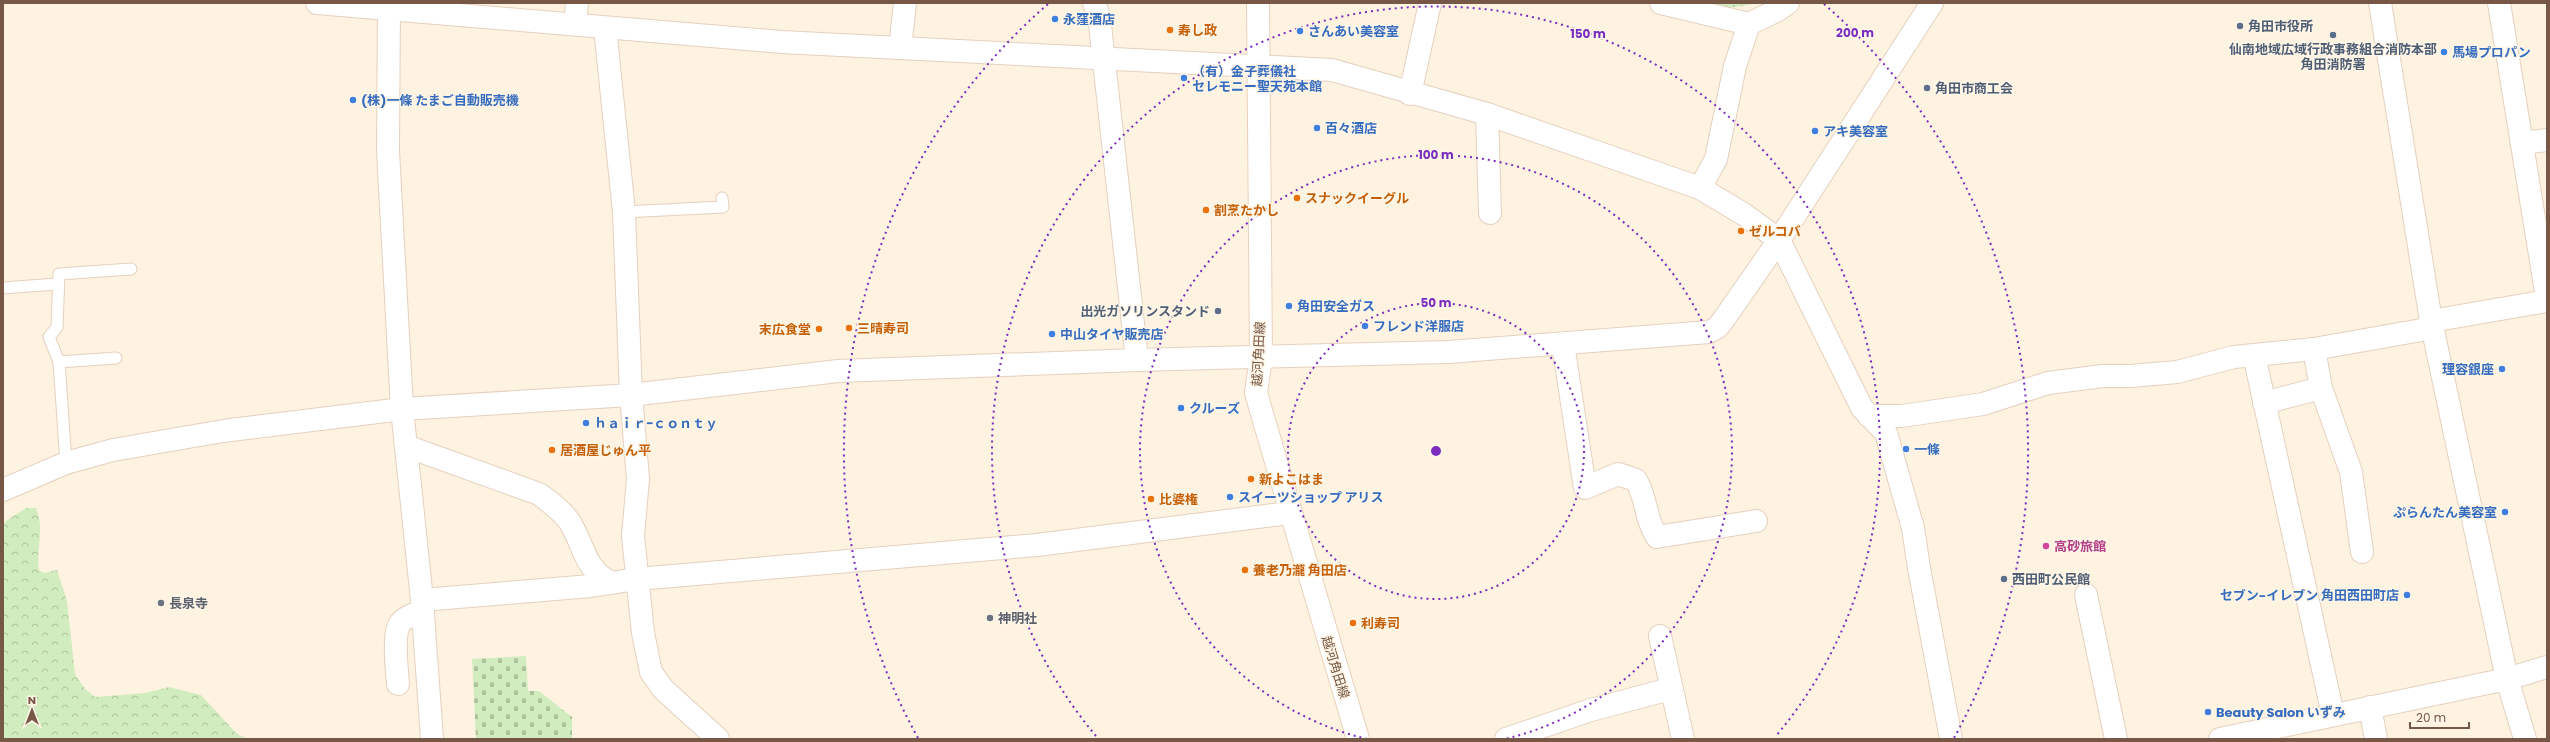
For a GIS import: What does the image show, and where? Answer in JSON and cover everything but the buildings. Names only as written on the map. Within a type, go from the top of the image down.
[{"type":"street","points":[[317,3],[576,13],[605,28],[782,42],[1103,57],[1332,70],[1410,94],[1487,114],[1700,188],[1745,215],[1779,240],[1862,408],[1886,434],[1913,528],[1918,568],[1951,739]]},
{"type":"street","points":[[900,48],[905,3]]},
{"type":"street","points":[[1094,3],[1099,16],[1136,360]]},
{"type":"street","name":"越河角田線","points":[[1258,3],[1260,358],[1256,392],[1289,513],[1358,739]]},
{"type":"street","points":[[1410,94],[1430,3]]},
{"type":"street","points":[[1661,3],[1749,24],[1788,3]]},
{"type":"street","points":[[3,490],[66,463],[113,450],[223,430],[402,409],[631,395],[838,371],[1136,360],[1449,352],[1709,332],[1718,327],[1779,240],[1932,3]]},
{"type":"street","points":[[2380,3],[2432,325],[2507,679],[2525,739]]},
{"type":"street","points":[[1869,416],[1902,416],[1983,404],[2048,383],[2103,376],[2131,376],[2177,372],[2234,357],[2314,349],[2432,325],[2547,299],[2499,3]]},
{"type":"street","points":[[389,6],[388,151],[402,409],[422,606],[432,739]]},
{"type":"street","points":[[1700,188],[1716,159],[1735,66],[1749,24]]},
{"type":"street","points":[[605,28],[624,212],[631,395],[638,479],[634,536],[643,633],[651,672],[663,689],[682,708],[718,739]]},
{"type":"street","points":[[1487,114],[1490,213]]},
{"type":"street","points":[[2522,143],[2547,140]]},
{"type":"street","points":[[1563,344],[1585,488],[1618,474],[1636,480],[1644,493],[1649,525],[1657,537],[1756,521]]},
{"type":"street","points":[[2314,349],[2322,388],[2351,472],[2362,552]]},
{"type":"street","points":[[2254,355],[2333,715]]},
{"type":"street","points":[[2264,403],[2322,388]]},
{"type":"street","points":[[406,446],[539,494],[553,504],[569,521],[596,575],[608,581]]},
{"type":"street","points":[[398,684],[396,640],[399,626],[422,606],[591,586],[608,581],[1037,545],[1289,513]]},
{"type":"street","points":[[2086,595],[2116,739]]},
{"type":"street","points":[[1660,636],[1670,689],[1682,739]]},
{"type":"street","points":[[2220,739],[2507,679],[2547,667]]},
{"type":"street","points":[[1506,739],[1591,710],[1670,689]]},
{"type":"street","points":[[2370,707],[2376,739]]},
{"type":"lane","points":[[624,212],[723,206],[722,198]]},
{"type":"lane","points":[[66,463],[59,362],[49,337],[57,327],[57,284],[59,274],[132,269]]},
{"type":"lane","points":[[3,288],[57,284]]},
{"type":"lane","points":[[59,362],[116,358]]},
{"type":"green space","points":[[1699,3],[1758,3],[1724,9]]},
{"type":"green space","points":[[26,508],[36,508],[39,516],[39,570],[44,573],[57,570],[67,601],[75,674],[85,689],[95,697],[145,693],[169,687],[201,695],[237,734],[248,739],[5,739],[3,735],[3,525],[6,521]]},
{"type":"green space","points":[[526,656],[528,691],[539,691],[572,717],[572,739],[476,739],[472,659]]},
{"type":"place","name":"永窪酒店","points":[[1055,19]]},
{"type":"place","name":"角田市役所","points":[[2240,26]]},
{"type":"place","name":"寿し政","points":[[1170,30]]},
{"type":"place","name":"さんあい美容室","points":[[1300,31]]},
{"type":"place","name":"仙南地域広域行政事務組合消防本部 角田消防署","points":[[2333,35]]},
{"type":"place","name":"馬場プロパン","points":[[2444,52]]},
{"type":"place","name":"（有）金子葬儀社 セレモニー聖天苑本館","points":[[1184,78]]},
{"type":"place","name":"角田市商工会","points":[[1927,88]]},
{"type":"place","name":"(株)一條 たまご自動販売機","points":[[353,100]]},
{"type":"place","name":"百々酒店","points":[[1317,128]]},
{"type":"place","name":"アキ美容室","points":[[1815,131]]},
{"type":"place","name":"スナックイーグル","points":[[1297,198]]},
{"type":"place","name":"割烹たかし","points":[[1206,210]]},
{"type":"place","name":"ゼルコバ","points":[[1741,231]]},
{"type":"place","name":"角田安全ガス","points":[[1289,306]]},
{"type":"place","name":"出光ガソリンスタンド","points":[[1218,311]]},
{"type":"place","name":"フレンド洋服店","points":[[1365,326]]},
{"type":"place","name":"三晴寿司","points":[[849,328]]},
{"type":"place","name":"末広食堂","points":[[819,329]]},
{"type":"place","name":"中山タイヤ販売店","points":[[1052,334]]},
{"type":"place","name":"理容銀座","points":[[2502,369]]},
{"type":"place","name":"クルーズ","points":[[1181,408]]},
{"type":"place","name":"ｈａｉｒ−ｃｏｎｔｙ","points":[[586,423]]},
{"type":"place","name":"一條","points":[[1906,449]]},
{"type":"place","name":"居酒屋じゅん平","points":[[552,450]]},
{"type":"place","name":"新よこはま","points":[[1251,479]]},
{"type":"place","name":"スイーツショップ アリス","points":[[1230,497]]},
{"type":"place","name":"比婆権","points":[[1151,499]]},
{"type":"place","name":"ぷらんたん美容室","points":[[2505,512]]},
{"type":"place","name":"高砂旅館","points":[[2046,546]]},
{"type":"place","name":"養老乃瀧 角田店","points":[[1245,570]]},
{"type":"place","name":"西田町公民館","points":[[2004,579]]},
{"type":"place","name":"セブン-イレブン 角田西田町店","points":[[2407,595]]},
{"type":"place","name":"長泉寺","points":[[161,603]]},
{"type":"place","name":"神明社","points":[[990,618]]},
{"type":"place","name":"利寿司","points":[[1353,623]]},
{"type":"place","name":"Beauty Salon いずみ","points":[[2208,712]]}]
